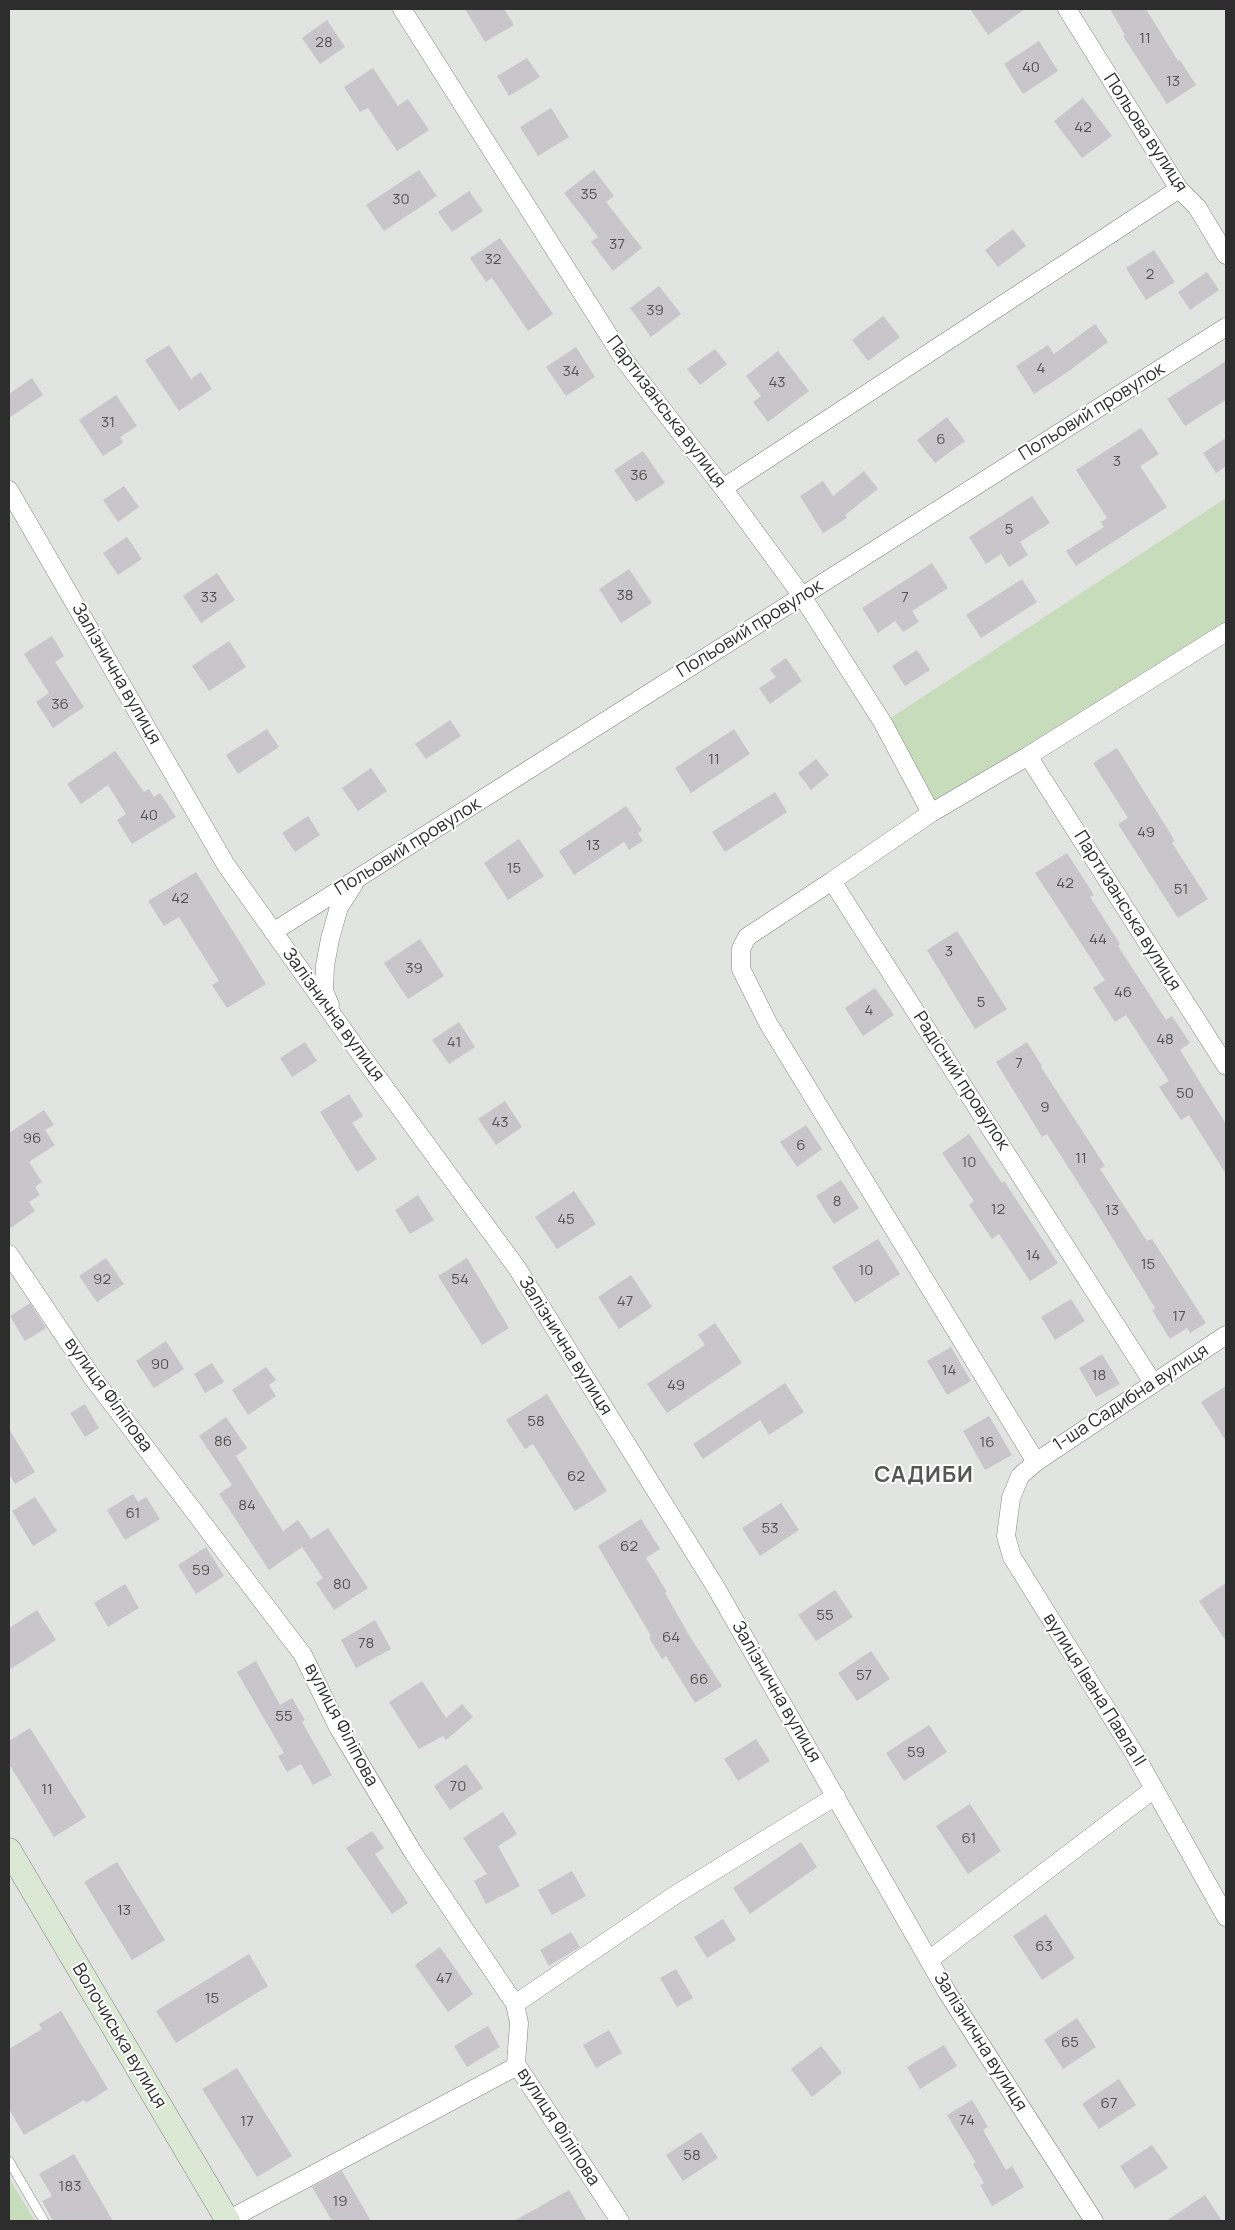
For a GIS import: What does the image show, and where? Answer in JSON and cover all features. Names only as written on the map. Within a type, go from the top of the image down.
[{"type":"main road","name":"Волочиська вулиця","points":[[9,1850],[228,2221]]},
{"type":"street","name":"Партизанська вулиця","points":[[402,9],[625,361],[723,488],[802,596],[884,723],[931,813]]},
{"type":"street","name":"Польова вулиця","points":[[1067,9],[1179,189],[1197,207],[1226,255]]},
{"type":"street","points":[[723,488],[1179,189]]},
{"type":"street","name":"Польовий провулок","points":[[273,932],[1226,327]]},
{"type":"street","name":"Залізнична вулиця","points":[[9,490],[226,865],[337,1022],[517,1268],[715,1586],[947,1992],[1094,2221]]},
{"type":"street","points":[[1036,1462],[768,1023],[741,969],[741,949],[747,937],[931,813],[1225,637]]},
{"type":"street","name":"Партизанська вулиця","points":[[1028,756],[1226,1066]]},
{"type":"street","points":[[337,1022],[324,991],[325,966],[339,907],[357,879]]},
{"type":"street","name":"Радісний провулок","points":[[832,881],[1153,1383]]},
{"type":"street","name":"вулиця Філіпова","points":[[9,1254],[92,1377],[304,1655],[338,1727],[414,1854],[515,2004],[519,2023],[517,2066],[620,2221]]},
{"type":"street","name":"1-ша Садибна вулиця","points":[[1036,1462],[1226,1336]]},
{"type":"street","name":"вулиця Івана Павла II","points":[[1036,1462],[1020,1476],[1011,1498],[1006,1536],[1012,1557],[1134,1753],[1226,1917]]},
{"type":"street","points":[[930,1960],[1154,1789]]},
{"type":"street","points":[[515,2004],[675,1895],[836,1796]]},
{"type":"street","points":[[228,2221],[517,2066]]},
{"type":"lane","points":[[9,2161],[44,2221]]},
{"type":"green space","points":[[1226,498],[1226,632],[931,813],[883,723]]},
{"type":"green space","points":[[9,2178],[35,2221],[9,2221]]},
{"type":"building","points":[[465,9],[504,9],[514,25],[485,42]]},
{"type":"building","points":[[970,9],[1025,9],[988,35]]},
{"type":"building","points":[[1110,9],[1146,9],[1178,61],[1180,60],[1196,85],[1167,104],[1123,36],[1125,35]]},
{"type":"building","points":[[327,20],[345,47],[320,64],[302,38]]},
{"type":"building","points":[[1039,41],[1058,71],[1023,94],[1004,64]]},
{"type":"building","points":[[527,58],[540,77],[509,96],[497,76]]},
{"type":"building","points":[[373,68],[398,106],[408,99],[429,130],[397,151],[368,108],[360,112],[344,87]]},
{"type":"building","points":[[1083,98],[1112,136],[1082,158],[1054,121]]},
{"type":"building","points":[[551,108],[569,137],[538,156],[520,127]]},
{"type":"building","points":[[419,170],[437,196],[384,231],[366,205]]},
{"type":"building","points":[[594,170],[614,196],[606,202],[642,248],[613,271],[591,242],[598,237],[564,193]]},
{"type":"building","points":[[469,191],[483,211],[452,232],[438,212]]},
{"type":"building","points":[[1013,229],[1026,246],[998,267],[985,250]]},
{"type":"building","points":[[500,238],[553,314],[528,331],[492,278],[486,282],[470,258]]},
{"type":"building","points":[[1154,250],[1175,282],[1146,300],[1126,268]]},
{"type":"building","points":[[1207,272],[1219,290],[1190,310],[1178,292]]},
{"type":"building","points":[[659,286],[681,314],[651,337],[630,308]]},
{"type":"building","points":[[883,316],[900,337],[868,361],[852,340]]},
{"type":"building","points":[[1095,324],[1108,342],[1034,394],[1016,366],[1048,345],[1054,354]]},
{"type":"building","points":[[169,345],[191,379],[201,372],[212,389],[179,411],[145,360]]},
{"type":"building","points":[[576,347],[595,377],[566,396],[546,367]]},
{"type":"building","points":[[715,349],[727,364],[700,385],[687,369]]},
{"type":"building","points":[[778,351],[809,391],[768,422],[753,402],[761,396],[746,376]]},
{"type":"building","points":[[1226,361],[1226,400],[1185,426],[1167,399]]},
{"type":"building","points":[[32,378],[43,395],[9,418],[9,394]]},
{"type":"building","points":[[116,395],[137,426],[120,437],[123,443],[103,456],[79,420]]},
{"type":"building","points":[[947,417],[965,441],[935,463],[917,440]]},
{"type":"building","points":[[1141,428],[1159,454],[1140,466],[1167,507],[1076,566],[1066,551],[1104,527],[1101,522],[1107,518],[1076,470]]},
{"type":"building","points":[[1226,438],[1226,466],[1216,473],[1203,453]]},
{"type":"building","points":[[643,451],[665,483],[636,502],[614,470]]},
{"type":"building","points":[[864,471],[878,489],[845,515],[847,518],[823,533],[800,496],[823,481],[833,496]]},
{"type":"building","points":[[124,486],[139,507],[118,522],[103,500]]},
{"type":"building","points":[[1032,496],[1050,523],[1020,542],[1028,555],[1009,567],[1001,554],[986,564],[969,537]]},
{"type":"building","points":[[127,537],[142,559],[118,575],[103,553]]},
{"type":"building","points":[[932,563],[948,588],[912,611],[919,622],[903,632],[895,621],[878,633],[862,608]]},
{"type":"building","points":[[629,569],[652,603],[621,623],[599,589]]},
{"type":"building","points":[[217,573],[235,600],[201,623],[183,596]]},
{"type":"building","points":[[1022,579],[1037,602],[981,638],[966,615]]},
{"type":"building","points":[[52,636],[64,656],[55,662],[84,707],[53,728],[36,702],[49,693],[24,654]]},
{"type":"building","points":[[229,641],[246,667],[209,691],[192,666]]},
{"type":"building","points":[[917,650],[930,670],[905,686],[892,666]]},
{"type":"building","points":[[786,658],[802,681],[770,704],[759,688],[776,677],[770,669]]},
{"type":"building","points":[[450,720],[461,736],[426,759],[415,744]]},
{"type":"building","points":[[267,729],[279,747],[238,774],[226,755]]},
{"type":"building","points":[[734,729],[750,754],[691,793],[675,768]]},
{"type":"building","points":[[1117,748],[1175,841],[1172,843],[1208,899],[1178,918],[1118,824],[1128,818],[1093,763]]},
{"type":"building","points":[[115,751],[144,792],[149,789],[154,797],[160,793],[176,817],[132,844],[117,820],[126,814],[108,785],[81,804],[67,784]]},
{"type":"building","points":[[816,759],[829,775],[811,790],[798,773]]},
{"type":"building","points":[[371,768],[387,791],[358,811],[342,788]]},
{"type":"building","points":[[775,792],[787,812],[725,852],[712,832]]},
{"type":"building","points":[[626,806],[642,830],[638,833],[643,841],[629,850],[624,842],[574,875],[559,851]]},
{"type":"building","points":[[308,816],[320,835],[295,852],[282,833]]},
{"type":"building","points":[[519,839],[544,876],[508,900],[484,863]]},
{"type":"building","points":[[1067,853],[1094,895],[1090,897],[1120,944],[1118,946],[1166,1020],[1172,1016],[1190,1043],[1180,1050],[1226,1124],[1226,1174],[1189,1115],[1181,1120],[1159,1087],[1169,1081],[1126,1015],[1115,1022],[1093,988],[1105,980],[1035,873]]},
{"type":"building","points":[[196,872],[266,984],[227,1008],[212,985],[219,981],[179,917],[164,926],[148,901]]},
{"type":"building","points":[[957,931],[1007,1009],[975,1029],[927,950]]},
{"type":"building","points":[[420,939],[444,976],[408,999],[384,963]]},
{"type":"building","points":[[875,988],[894,1015],[863,1036],[845,1008]]},
{"type":"building","points":[[459,1022],[475,1047],[449,1064],[432,1040]]},
{"type":"building","points":[[305,1042],[317,1061],[292,1077],[280,1058]]},
{"type":"building","points":[[1027,1042],[1105,1166],[1100,1169],[1147,1241],[1152,1239],[1206,1323],[1190,1333],[1187,1328],[1170,1339],[1152,1310],[1155,1308],[1091,1203],[1047,1134],[1042,1137],[996,1062]]},
{"type":"building","points":[[349,1094],[363,1116],[352,1123],[377,1159],[357,1172],[320,1112]]},
{"type":"building","points":[[505,1101],[522,1127],[496,1145],[478,1119]]},
{"type":"building","points":[[44,1110],[54,1125],[45,1130],[55,1145],[29,1162],[42,1182],[35,1187],[40,1195],[29,1202],[35,1211],[9,1229],[9,1133]]},
{"type":"building","points":[[806,1125],[822,1149],[797,1167],[780,1142]]},
{"type":"building","points":[[969,1134],[1002,1183],[1004,1181],[1058,1263],[1030,1281],[999,1234],[992,1239],[969,1205],[974,1201],[942,1153]]},
{"type":"building","points":[[841,1180],[859,1208],[834,1224],[816,1196]]},
{"type":"building","points":[[574,1191],[596,1224],[557,1249],[535,1217]]},
{"type":"building","points":[[418,1195],[434,1220],[410,1234],[395,1210]]},
{"type":"building","points":[[878,1239],[900,1274],[855,1303],[832,1267]]},
{"type":"building","points":[[106,1258],[124,1284],[97,1302],[79,1276]]},
{"type":"building","points":[[467,1258],[509,1328],[482,1345],[438,1276]]},
{"type":"building","points":[[631,1275],[652,1307],[619,1329],[598,1297]]},
{"type":"building","points":[[1071,1299],[1085,1321],[1055,1340],[1041,1317]]},
{"type":"building","points":[[30,1303],[46,1328],[25,1341],[10,1316]]},
{"type":"building","points":[[715,1323],[742,1363],[667,1413],[647,1384],[705,1345],[698,1335]]},
{"type":"building","points":[[166,1341],[184,1369],[154,1388],[136,1361]]},
{"type":"building","points":[[951,1347],[971,1381],[947,1395],[927,1361]]},
{"type":"building","points":[[1102,1354],[1120,1384],[1096,1397],[1079,1368]]},
{"type":"building","points":[[212,1363],[224,1382],[205,1393],[194,1374]]},
{"type":"building","points":[[266,1367],[276,1380],[269,1385],[276,1396],[248,1415],[232,1390]]},
{"type":"building","points":[[785,1383],[804,1412],[769,1435],[760,1420],[703,1459],[693,1444]]},
{"type":"building","points":[[1226,1386],[1226,1441],[1201,1402]]},
{"type":"building","points":[[547,1394],[607,1491],[575,1511],[533,1444],[525,1449],[506,1420]]},
{"type":"building","points":[[85,1404],[99,1428],[85,1437],[70,1413]]},
{"type":"building","points":[[989,1416],[1012,1455],[985,1470],[963,1431]]},
{"type":"building","points":[[226,1417],[247,1448],[236,1456],[283,1531],[298,1520],[311,1539],[328,1528],[368,1588],[334,1610],[316,1583],[323,1578],[302,1547],[269,1570],[219,1494],[232,1485],[199,1436]]},
{"type":"building","points":[[9,1429],[35,1472],[15,1484],[9,1474]]},
{"type":"building","points":[[133,1494],[138,1502],[146,1497],[160,1519],[125,1540],[107,1510]]},
{"type":"building","points":[[35,1497],[57,1531],[33,1546],[12,1511]]},
{"type":"building","points":[[781,1503],[799,1530],[760,1556],[742,1528]]},
{"type":"building","points":[[641,1519],[660,1549],[646,1558],[667,1592],[665,1593],[692,1640],[722,1686],[695,1703],[666,1656],[662,1659],[649,1638],[651,1636],[598,1546]]},
{"type":"building","points":[[206,1547],[224,1576],[196,1594],[178,1565]]},
{"type":"building","points":[[1226,1583],[1226,1641],[1199,1601]]},
{"type":"building","points":[[125,1584],[139,1608],[108,1627],[94,1603]]},
{"type":"building","points":[[835,1590],[853,1617],[816,1641],[798,1615]]},
{"type":"building","points":[[37,1610],[56,1640],[9,1670],[9,1628]]},
{"type":"building","points":[[375,1620],[391,1649],[356,1668],[341,1640]]},
{"type":"building","points":[[871,1651],[890,1679],[857,1701],[838,1673]]},
{"type":"building","points":[[256,1661],[280,1705],[292,1698],[305,1720],[302,1722],[332,1775],[313,1785],[301,1764],[287,1772],[278,1756],[284,1753],[237,1672]]},
{"type":"building","points":[[422,1681],[446,1718],[462,1704],[473,1717],[446,1740],[443,1736],[419,1749],[389,1702]]},
{"type":"building","points":[[929,1725],[947,1752],[904,1781],[886,1753]]},
{"type":"building","points":[[30,1728],[86,1817],[54,1837],[9,1764],[9,1741]]},
{"type":"building","points":[[756,1739],[770,1761],[738,1781],[724,1759]]},
{"type":"building","points":[[466,1764],[483,1788],[450,1810],[434,1786]]},
{"type":"building","points":[[970,1804],[1001,1851],[968,1874],[936,1826]]},
{"type":"building","points":[[503,1812],[517,1834],[498,1846],[520,1886],[486,1904],[474,1881],[487,1874],[463,1838]]},
{"type":"building","points":[[372,1831],[384,1848],[375,1854],[408,1903],[392,1914],[346,1848]]},
{"type":"building","points":[[801,1842],[817,1867],[750,1914],[733,1888]]},
{"type":"building","points":[[117,1862],[165,1940],[132,1960],[84,1882]]},
{"type":"building","points":[[572,1871],[586,1896],[552,1915],[538,1890]]},
{"type":"building","points":[[1046,1914],[1075,1958],[1042,1980],[1013,1936]]},
{"type":"building","points":[[723,1919],[736,1940],[707,1958],[694,1937]]},
{"type":"building","points":[[571,1932],[580,1947],[549,1966],[540,1950]]},
{"type":"building","points":[[440,1947],[473,1994],[448,2012],[415,1965]]},
{"type":"building","points":[[249,1954],[268,1986],[176,2043],[156,2011]]},
{"type":"building","points":[[676,1969],[693,1998],[677,2007],[660,1978]]},
{"type":"building","points":[[61,2011],[108,2089],[86,2103],[84,2100],[24,2135],[9,2109],[9,2049],[42,2029],[39,2024]]},
{"type":"building","points":[[1077,2018],[1096,2047],[1063,2069],[1044,2040]]},
{"type":"building","points":[[488,2026],[500,2047],[467,2067],[454,2046]]},
{"type":"building","points":[[609,2030],[622,2053],[596,2068],[583,2045]]},
{"type":"building","points":[[944,2045],[957,2066],[920,2089],[907,2067]]},
{"type":"building","points":[[821,2046],[842,2073],[812,2097],[791,2069]]},
{"type":"building","points":[[237,2068],[292,2156],[257,2177],[202,2089]]},
{"type":"building","points":[[1119,2079],[1136,2105],[1099,2129],[1082,2104]]},
{"type":"building","points":[[972,2100],[988,2127],[983,2130],[1006,2170],[1012,2166],[1024,2187],[992,2206],[980,2185],[984,2183],[973,2164],[976,2163],[947,2115]]},
{"type":"building","points":[[701,2132],[718,2158],[683,2181],[666,2155]]},
{"type":"building","points":[[1152,2145],[1168,2168],[1135,2189],[1120,2166]]},
{"type":"building","points":[[74,2154],[113,2221],[53,2221],[42,2201],[52,2196],[39,2174]]},
{"type":"building","points":[[342,2171],[371,2221],[332,2221],[312,2187]]},
{"type":"building","points":[[569,2190],[587,2221],[514,2221]]},
{"type":"building","points":[[1205,2195],[1222,2221],[1166,2221]]},
{"type":"district","name":"САДИБИ","points":[[924,1476]]}]
